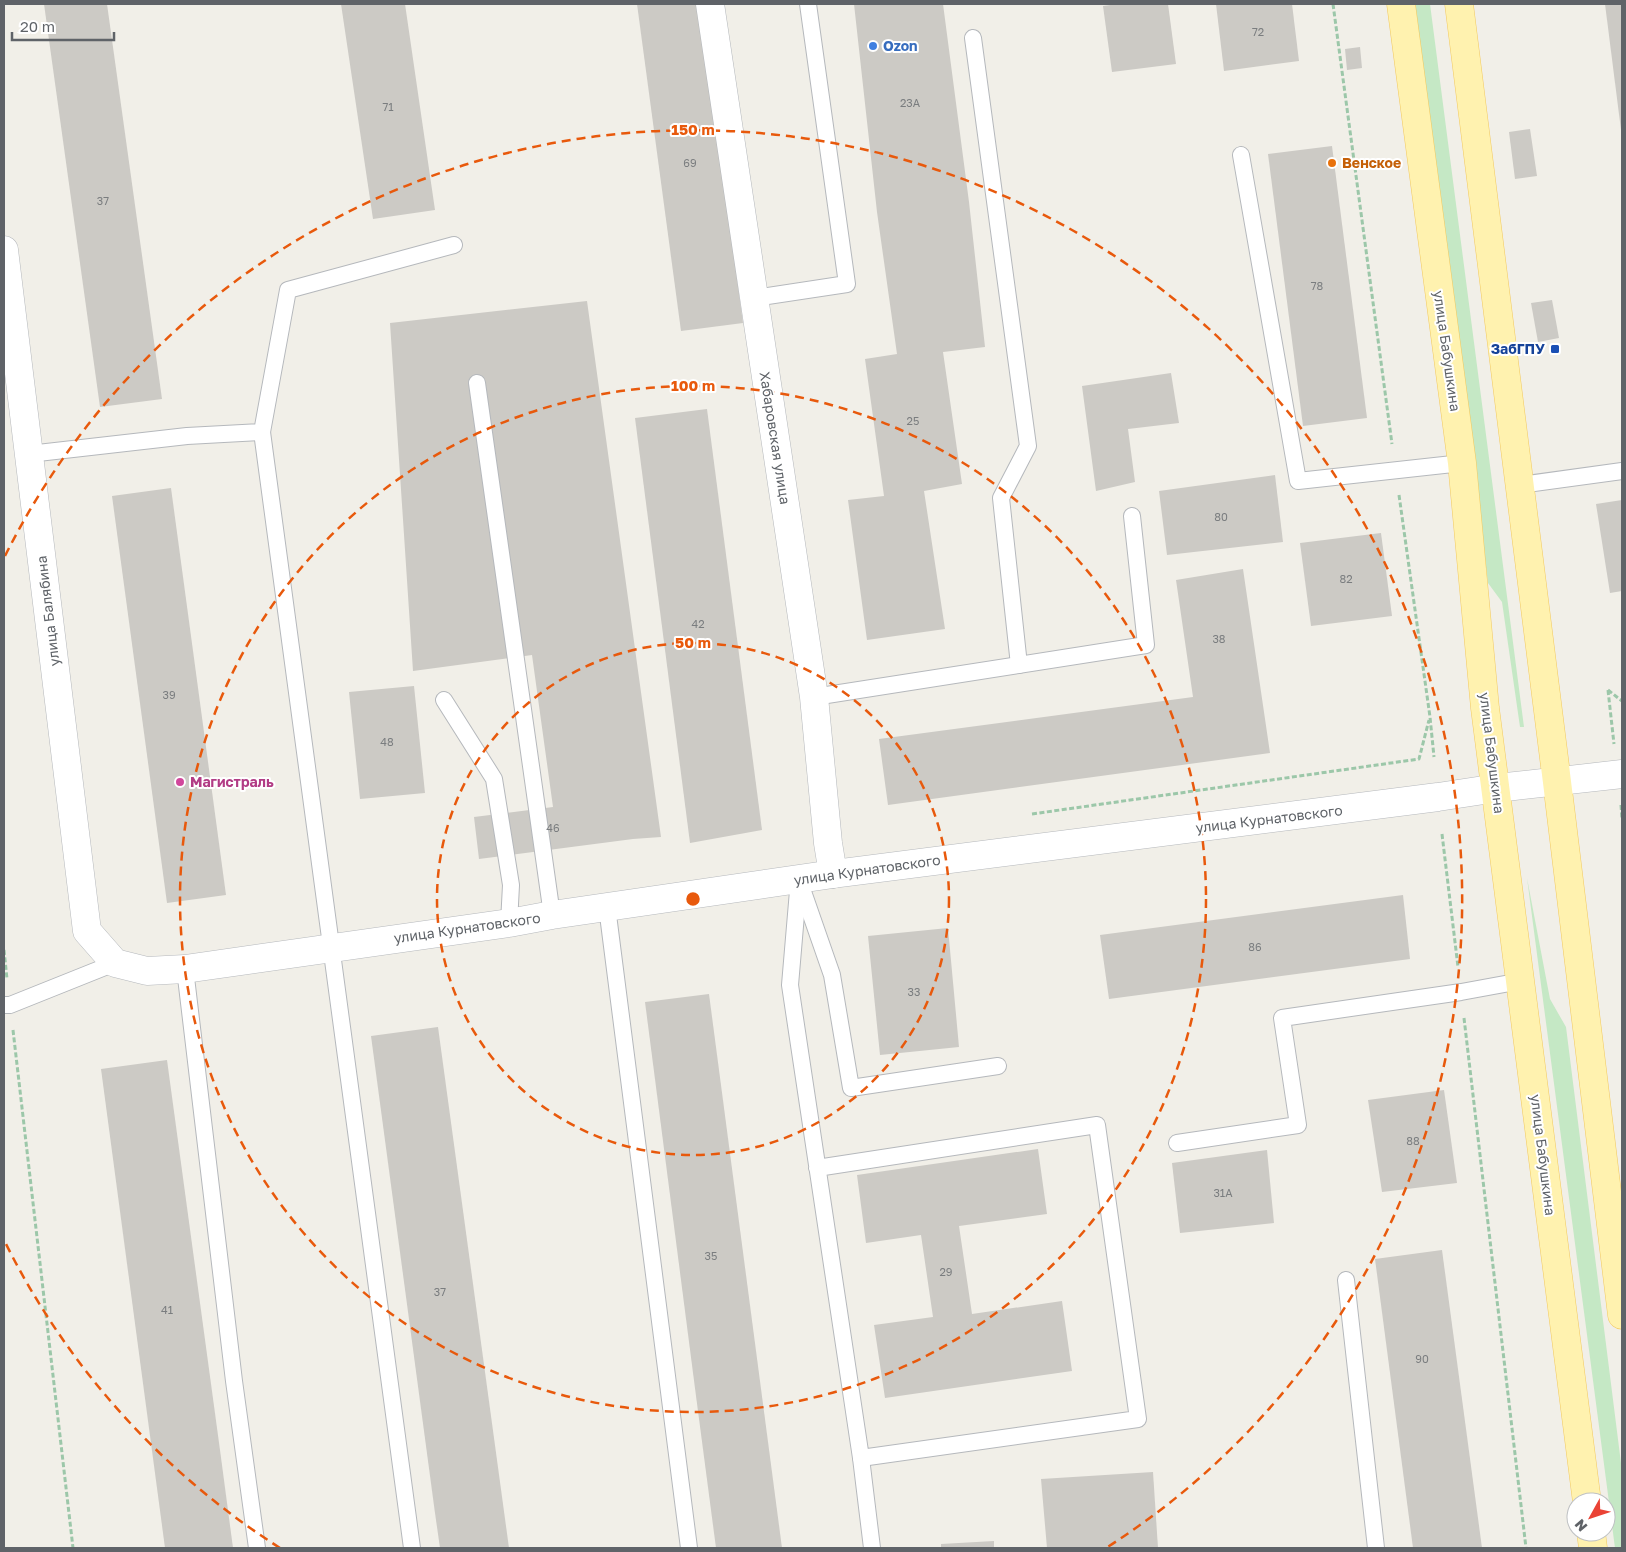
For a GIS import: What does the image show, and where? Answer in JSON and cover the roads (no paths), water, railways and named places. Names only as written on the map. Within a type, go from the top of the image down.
[{"type":"main road","name":"улица Бабушкина","points":[[1401,4],[1462,463],[1486,708],[1586,1492]]},
{"type":"main road","points":[[1459,4],[1558,782],[1621,1298]]},
{"type":"street","name":"Хабаровская улица","points":[[710,4],[814,697],[833,874]]},
{"type":"street","name":"улица Балябина","points":[[4,250],[10,351],[29,454],[87,931],[115,962]]},
{"type":"street","name":"улица Курнатовского","points":[[115,962],[148,971],[185,968],[509,923],[833,874],[1497,788],[1622,774]]},
{"type":"lane","points":[[754,298],[847,284],[808,4]]},
{"type":"lane","points":[[973,38],[1028,446],[1001,498],[1019,665]]},
{"type":"lane","points":[[1240,155],[1298,481],[1462,463]]},
{"type":"lane","points":[[412,1548],[262,432],[288,290],[454,244]]},
{"type":"lane","points":[[477,383],[552,915]]},
{"type":"lane","points":[[29,454],[187,436],[262,432]]},
{"type":"lane","points":[[1520,485],[1622,471]]},
{"type":"lane","points":[[814,697],[1146,645],[1132,516]]},
{"type":"lane","points":[[444,700],[494,780],[511,885],[509,923]]},
{"type":"lane","points":[[799,879],[832,975],[851,1088],[998,1066]]},
{"type":"lane","points":[[799,879],[790,985],[861,1458],[872,1548]]},
{"type":"lane","points":[[607,907],[689,1548]]},
{"type":"lane","points":[[7,1005],[115,962]]},
{"type":"lane","points":[[185,968],[234,1381],[257,1548]]},
{"type":"lane","points":[[1177,1143],[1298,1125],[1282,1018],[1461,992],[1521,981]]},
{"type":"lane","points":[[818,1168],[1097,1125],[1138,1419],[861,1458]]},
{"type":"lane","points":[[1346,1280],[1376,1548]]},
{"type":"place","name":"Ozon","points":[[873,46]]},
{"type":"place","name":"Венское","points":[[1332,163]]},
{"type":"place","name":"ЗабГПУ","points":[[1555,349]]},
{"type":"place","name":"Магистраль","points":[[180,782]]}]
